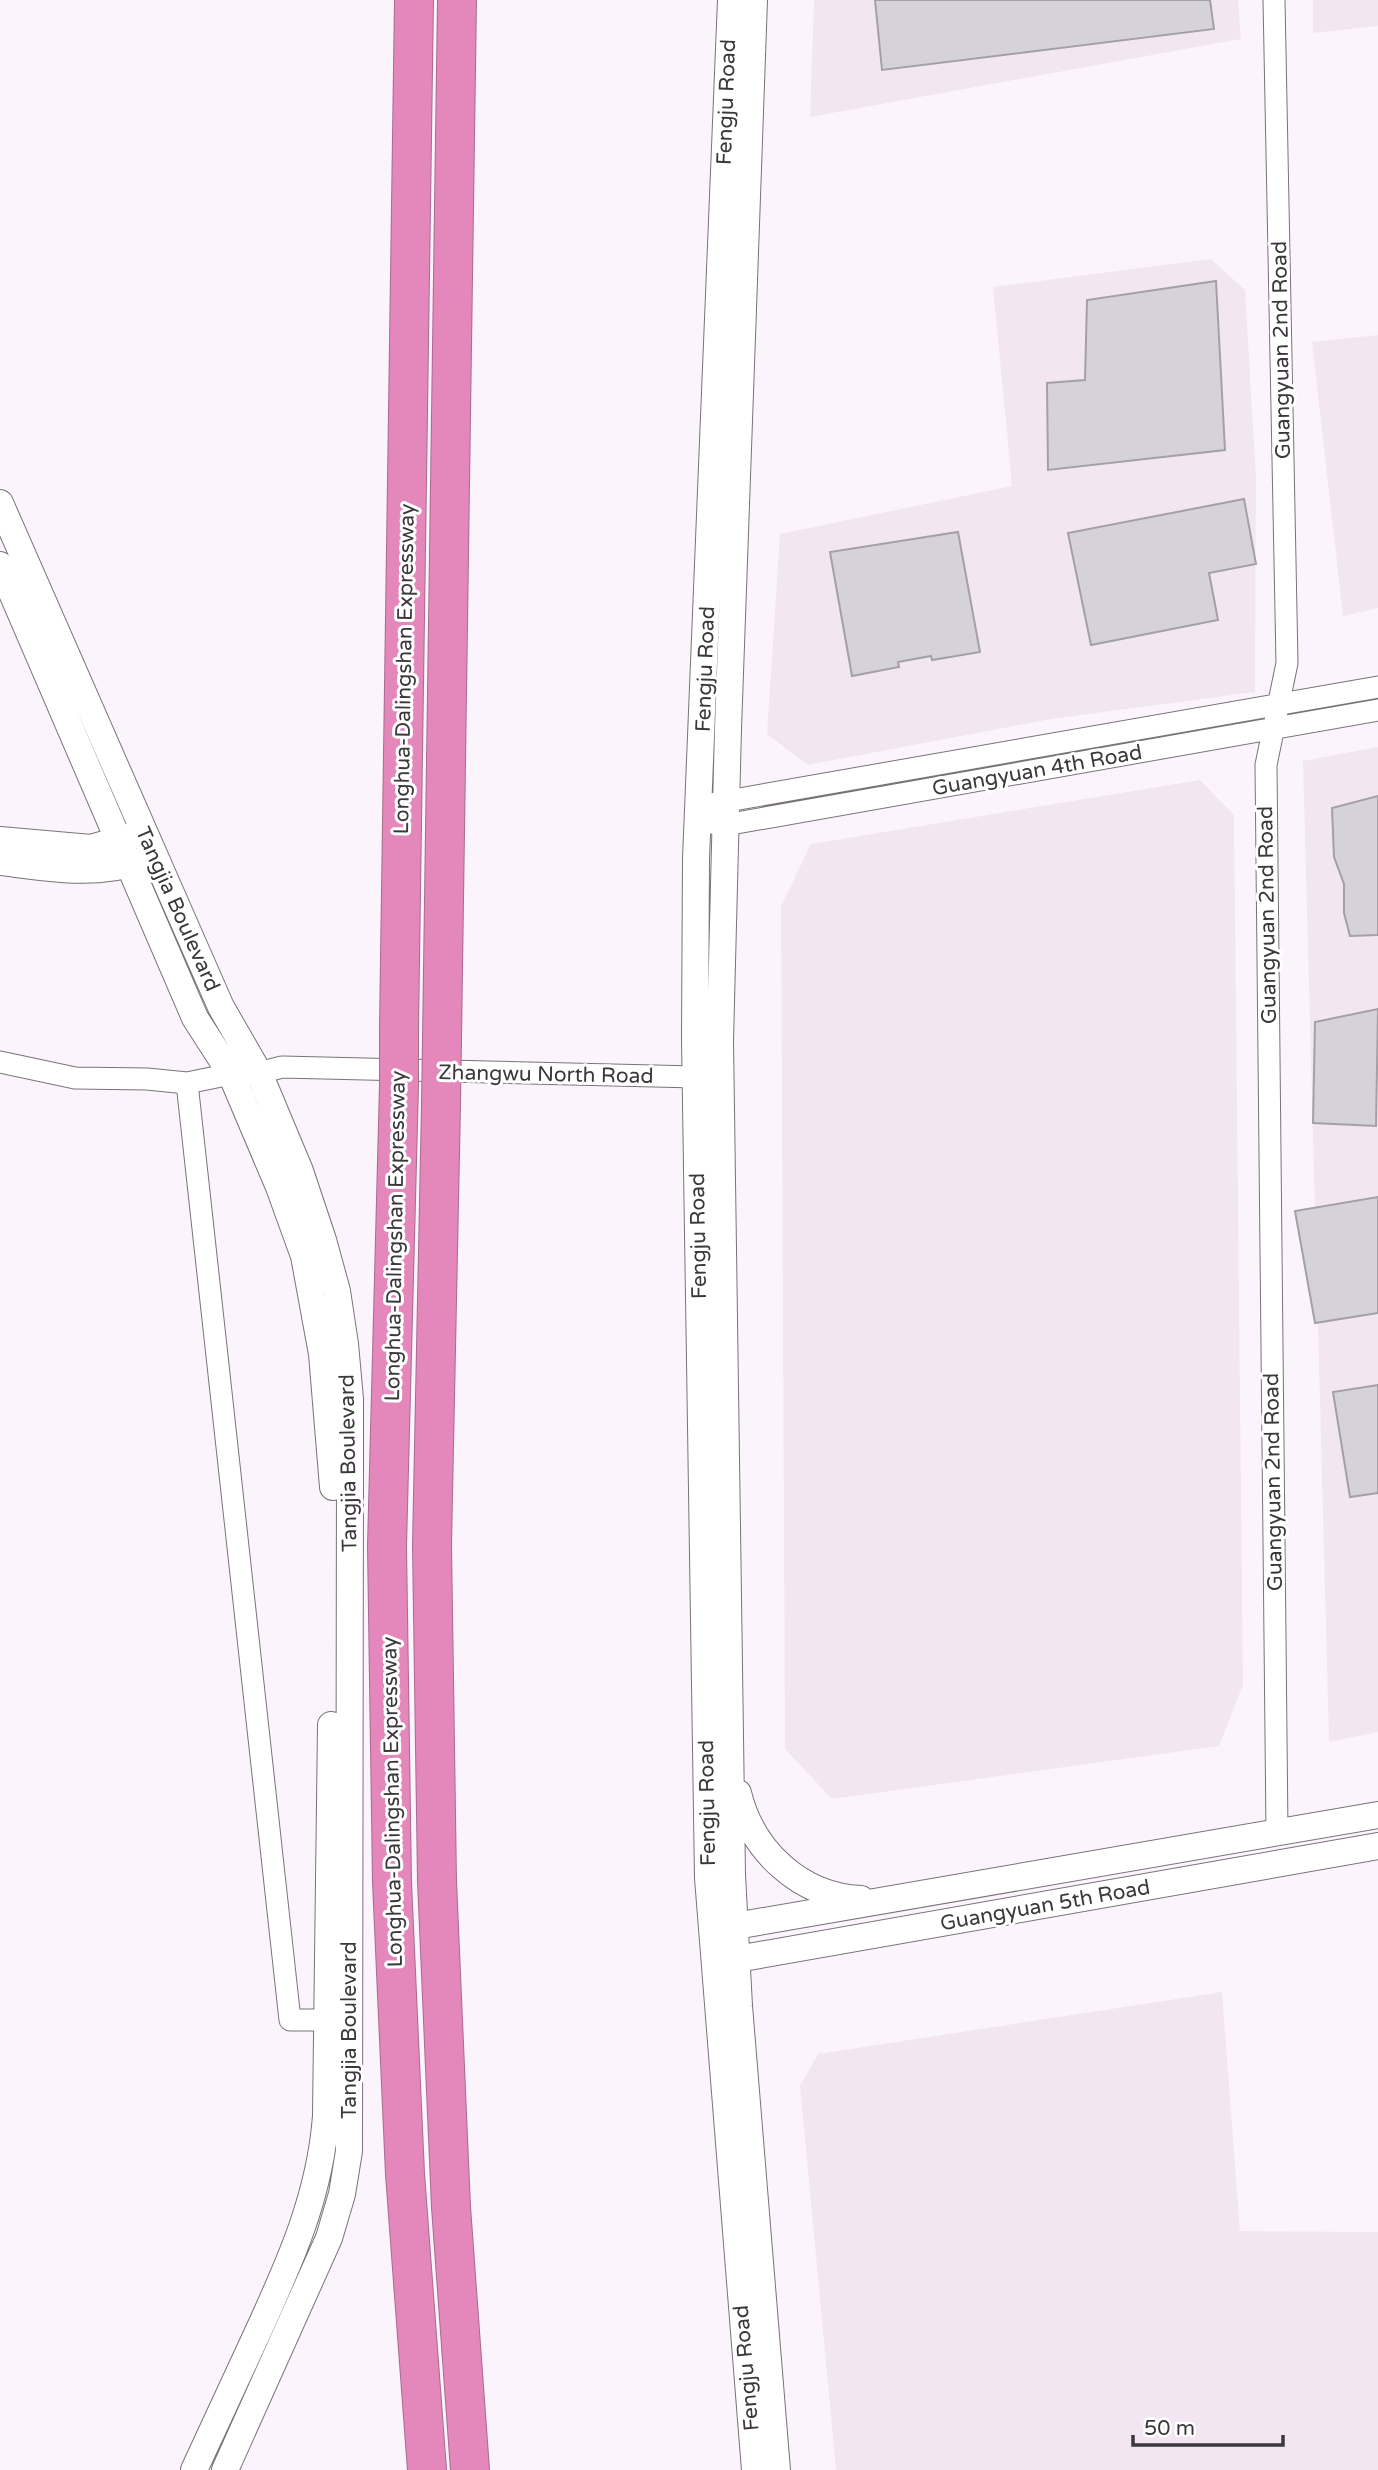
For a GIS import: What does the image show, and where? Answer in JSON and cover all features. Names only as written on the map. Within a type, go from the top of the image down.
[{"type":"highway","name":"Longhua-Dalingshan Expressway","points":[[414,0],[399,1085],[387,1546],[392,1882],[406,2190],[427,2470]]},
{"type":"highway","name":"Longhua-Dalingshan Expressway","points":[[457,0],[432,1545],[437,1881],[451,2191],[470,2470]]},
{"type":"street","name":"Fengju Road","points":[[730,0],[696,873],[696,1077],[708,1864],[724,1942],[777,2470]]},
{"type":"street","name":"Fengju Road","points":[[754,0],[720,1041],[730,1757],[724,1942],[755,2470]]},
{"type":"street","name":"Guangyuan 2nd Road","points":[[1274,0],[1287,663],[1266,765],[1277,1832]]},
{"type":"street","name":"Tangjia Boulevard","points":[[0,503],[221,1007],[259,1073],[300,1171],[337,1290],[345,1344],[350,1399],[349,2151],[342,2194],[329,2238],[225,2470]]},
{"type":"street","name":"Tangjia Boulevard","points":[[0,565],[195,1018],[231,1074],[279,1186],[304,1256],[322,1354],[334,1477],[324,2152],[316,2189],[274,2297],[194,2470]]},
{"type":"street","name":"Guangyuan 4th Road","points":[[726,813],[1378,687]]},
{"type":"street","name":"Guangyuan 4th Road","points":[[699,811],[726,813],[1378,710]]},
{"type":"street","points":[[0,840],[91,848],[144,831]]},
{"type":"street","points":[[0,862],[83,871],[129,865],[155,856]]},
{"type":"street","name":"Zhangwu North Road","points":[[0,1062],[75,1078],[147,1079],[187,1083],[282,1067],[696,1077]]},
{"type":"street","points":[[187,1083],[290,2020],[328,2020]]},
{"type":"street","points":[[730,1757],[739,1797],[752,1833],[781,1868],[816,1888],[853,1898],[887,1900]]},
{"type":"street","name":"Guangyuan 5th Road","points":[[724,1942],[887,1900],[1378,1815]]},
{"type":"street","name":"Guangyuan 5th Road","points":[[724,1942],[1378,1846]]},
{"type":"shaded area","points":[[814,0],[1238,0],[1241,39],[810,117]]},
{"type":"shaded area","points":[[1313,0],[1378,0],[1378,26],[1313,33]]},
{"type":"shaded area","points":[[1211,259],[1245,290],[1256,477],[1255,692],[1051,719],[808,765],[767,734],[780,534],[1012,486],[993,287]]},
{"type":"shaded area","points":[[1378,335],[1378,608],[1343,616],[1312,342]]},
{"type":"shaded area","points":[[1378,747],[1378,1732],[1329,1742],[1303,761]]},
{"type":"shaded area","points":[[1200,780],[1234,815],[1243,1685],[1219,1746],[832,1799],[785,1749],[781,906],[811,844]]},
{"type":"shaded area","points":[[1222,1992],[1240,2231],[1378,2232],[1378,2470],[836,2470],[800,2086],[818,2054]]},
{"type":"building","points":[[875,0],[1210,0],[1214,29],[882,70]]},
{"type":"building","points":[[1216,281],[1225,450],[1048,470],[1047,383],[1085,380],[1087,300]]},
{"type":"building","points":[[1244,499],[1256,564],[1209,573],[1218,620],[1091,645],[1068,533]]},
{"type":"building","points":[[958,532],[980,652],[932,660],[931,656],[898,662],[899,667],[852,676],[830,552]]},
{"type":"building","points":[[1378,796],[1378,935],[1350,936],[1344,913],[1344,884],[1334,857],[1332,808]]},
{"type":"building","points":[[1378,1009],[1376,1126],[1313,1123],[1315,1022]]},
{"type":"building","points":[[1378,1197],[1378,1313],[1315,1323],[1295,1211]]},
{"type":"building","points":[[1378,1385],[1378,1493],[1350,1497],[1333,1392]]}]
